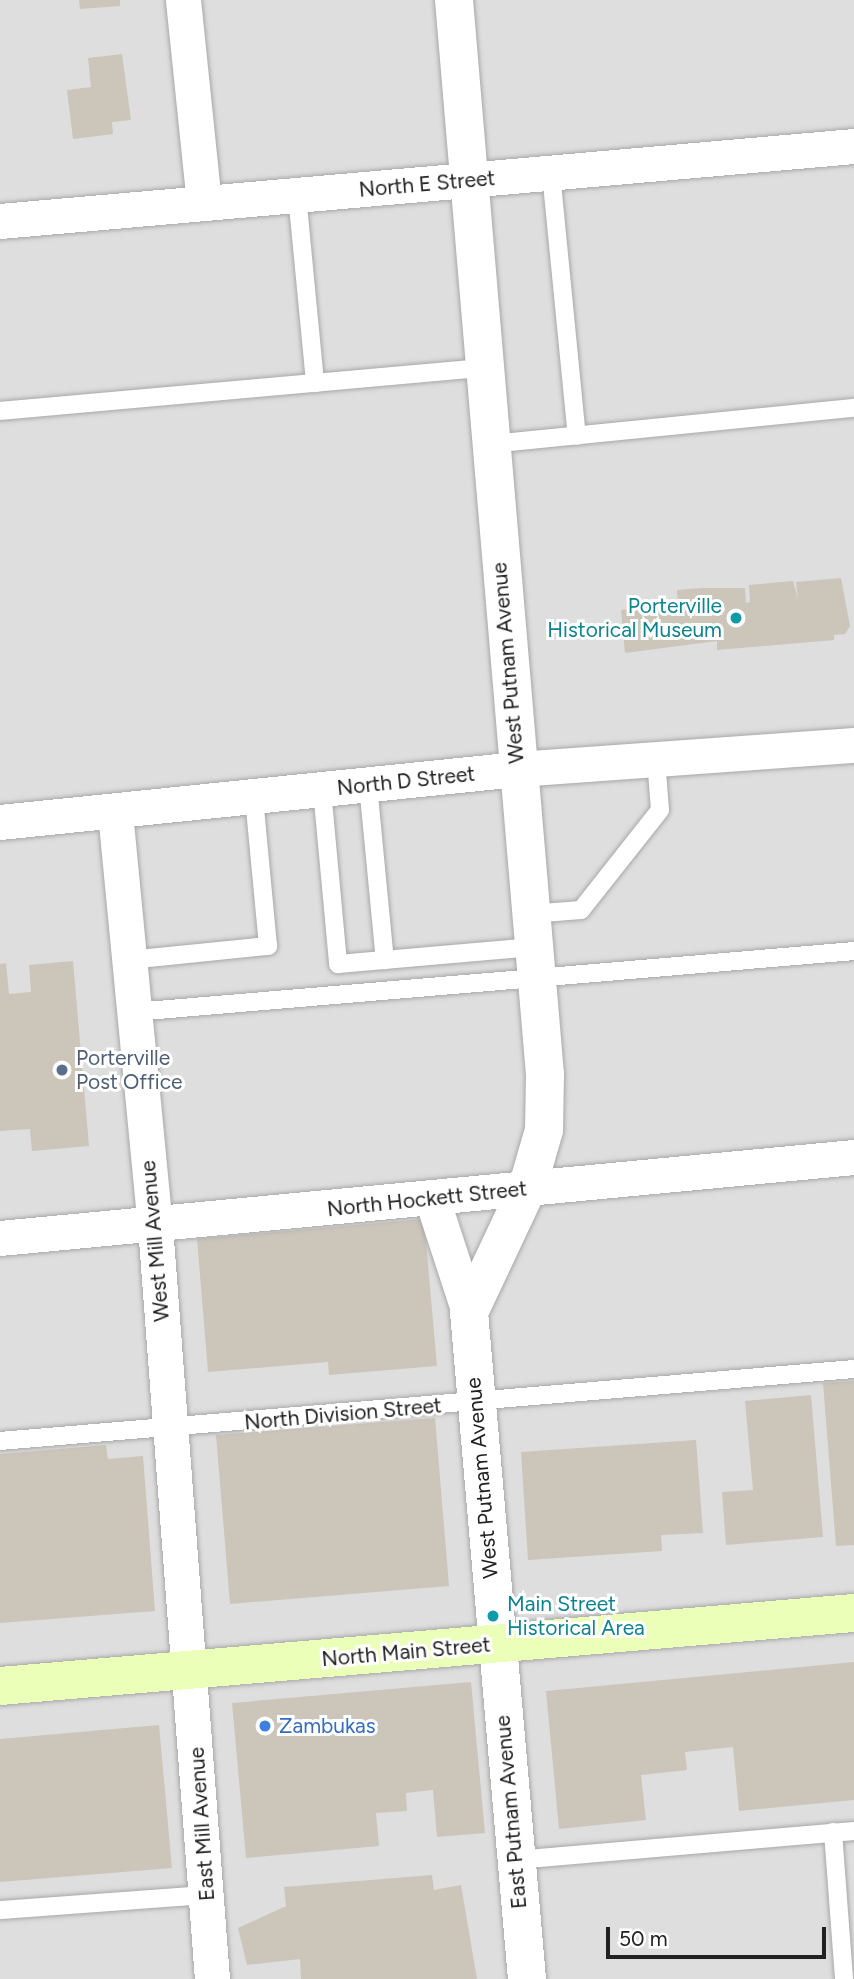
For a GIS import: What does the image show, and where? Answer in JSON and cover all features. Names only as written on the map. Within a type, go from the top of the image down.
[{"type":"main road","name":"North Main Street","points":[[0,1686],[854,1613]]},
{"type":"street","points":[[183,0],[204,203]]},
{"type":"street","name":"West Putnam Avenue","points":[[454,0],[533,947],[544,1130],[527,1189],[469,1312]]},
{"type":"street","name":"North E Street","points":[[0,221],[854,145]]},
{"type":"street","name":"North D Street","points":[[0,822],[517,769],[854,745]]},
{"type":"street","name":"West Mill Avenue","points":[[115,812],[155,1226],[191,1669]]},
{"type":"street","name":"North Hockett Street","points":[[0,1238],[155,1226],[854,1157]]},
{"type":"street","name":"West Putnam Avenue","points":[[432,1199],[469,1312],[474,1402],[496,1645]]},
{"type":"street","name":"East Putnam Avenue","points":[[496,1645],[527,1979]]},
{"type":"street","name":"East Mill Avenue","points":[[191,1669],[212,1979]]},
{"type":"lane","points":[[551,173],[577,436]]},
{"type":"lane","points":[[297,195],[315,383]]},
{"type":"lane","points":[[0,411],[485,369]]},
{"type":"lane","points":[[491,444],[854,408]]},
{"type":"lane","points":[[134,1012],[533,947],[581,910],[660,810],[656,759]]},
{"type":"lane","points":[[368,785],[385,960]]},
{"type":"lane","points":[[322,790],[338,964],[533,947],[854,951]]},
{"type":"lane","points":[[129,960],[268,946],[254,797]]},
{"type":"lane","name":"North Division Street","points":[[0,1441],[170,1430],[854,1369]]},
{"type":"lane","points":[[516,1860],[854,1831]]},
{"type":"lane","points":[[833,1832],[844,1979]]},
{"type":"lane","points":[[0,1910],[206,1895]]},
{"type":"shaded area","points":[[0,0],[854,0],[854,1979],[0,1979]]},
{"type":"building","points":[[79,0],[120,0],[120,6],[80,9]]},
{"type":"building","points":[[122,54],[131,120],[112,122],[113,134],[73,139],[67,90],[91,87],[88,58]]},
{"type":"building","name":"Porterville Historical Museum","points":[[841,578],[850,626],[845,634],[834,635],[834,640],[717,650],[717,641],[625,653],[621,610],[678,604],[677,590],[745,588],[746,603],[750,602],[749,585],[793,581],[798,599],[796,582]]},
{"type":"building","points":[[73,961],[89,1146],[32,1151],[30,1129],[0,1131],[0,964],[6,963],[9,994],[31,992],[29,965]]},
{"type":"building","points":[[424,1219],[437,1366],[329,1375],[328,1362],[208,1372],[197,1239]]},
{"type":"building","points":[[854,1381],[854,1545],[836,1546],[823,1383]]},
{"type":"building","points":[[811,1395],[823,1537],[726,1545],[722,1492],[753,1490],[745,1401]]},
{"type":"building","points":[[435,1418],[449,1586],[230,1604],[216,1435]]},
{"type":"building","points":[[696,1440],[703,1533],[661,1535],[662,1551],[528,1560],[521,1452]]},
{"type":"building","points":[[106,1445],[108,1459],[143,1456],[155,1611],[0,1623],[0,1454]]},
{"type":"building","points":[[854,1662],[854,1800],[739,1811],[733,1747],[685,1752],[687,1770],[641,1775],[646,1820],[559,1829],[546,1691]]},
{"type":"building","points":[[471,1682],[485,1833],[437,1837],[433,1790],[406,1793],[407,1811],[376,1813],[379,1846],[246,1858],[232,1703]]},
{"type":"building","points":[[159,1725],[172,1868],[0,1882],[0,1739]]},
{"type":"building","points":[[432,1875],[434,1890],[461,1885],[477,1979],[301,1979],[300,1959],[247,1965],[238,1928],[286,1906],[284,1887]]},
{"type":"place","name":"Porterville Historical Museum","points":[[736,618]]},
{"type":"place","name":"Porterville Post Office","points":[[62,1070]]},
{"type":"place","name":"Main Street Historical Area","points":[[493,1616]]},
{"type":"place","name":"Zambukas","points":[[265,1726]]}]
